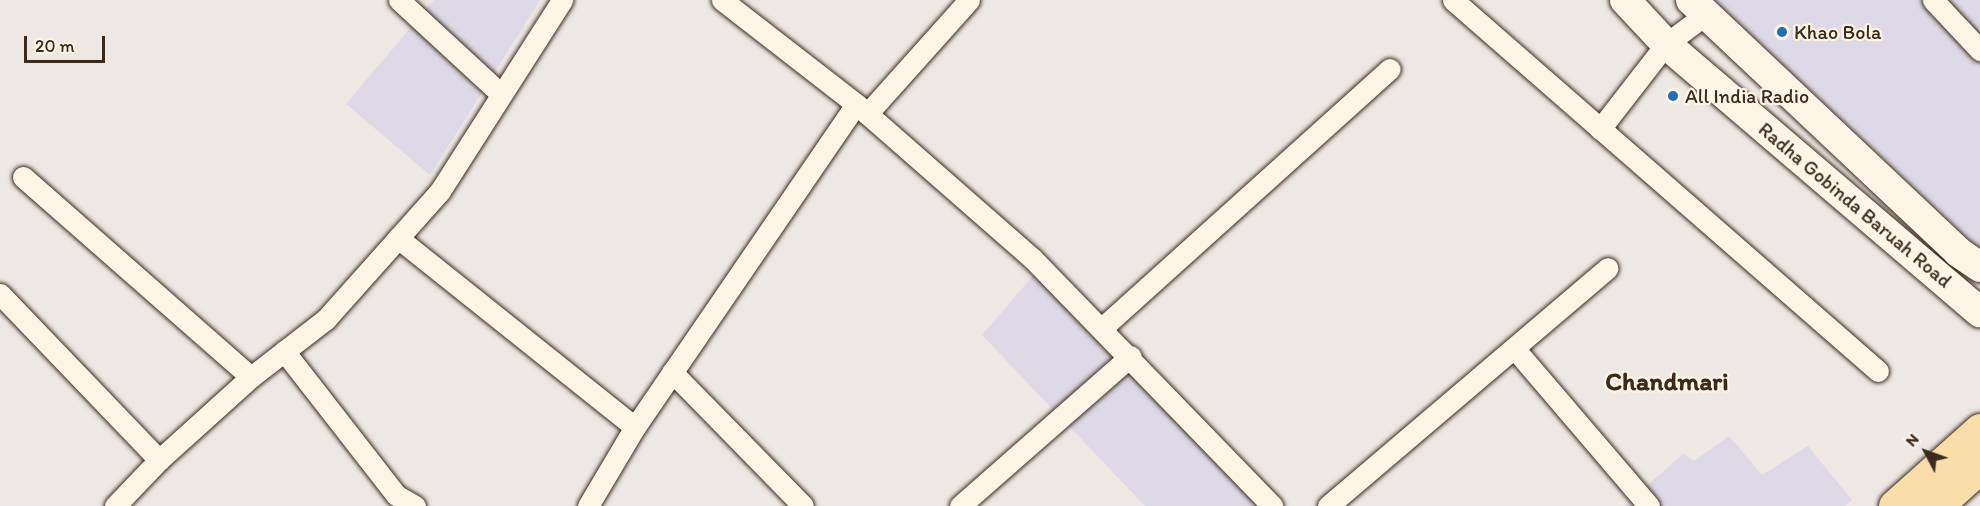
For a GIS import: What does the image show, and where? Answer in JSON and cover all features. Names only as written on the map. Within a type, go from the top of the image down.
[{"type":"main road","name":"Radha Gobinda Baruah Road","points":[[1625,0],[1666,44],[1980,312]]},
{"type":"main road","name":"Radha Gobinda Baruah Road","points":[[1698,7],[1958,252],[1980,267]]},
{"type":"main road","points":[[1895,506],[1980,430]]},
{"type":"main road","points":[[1936,506],[1980,466]]},
{"type":"street","points":[[399,0],[501,94]]},
{"type":"street","points":[[115,506],[159,460],[251,377],[326,319],[440,191],[562,0]]},
{"type":"street","points":[[722,0],[861,109],[1033,259],[1131,356],[1272,506]]},
{"type":"street","points":[[588,506],[634,427],[861,109],[969,0]]},
{"type":"street","points":[[1453,0],[1878,371]]},
{"type":"street","points":[[1933,0],[1980,50]]},
{"type":"street","points":[[1600,129],[1698,7]]},
{"type":"street","points":[[1102,328],[1390,69]]},
{"type":"street","points":[[22,177],[251,377]]},
{"type":"street","points":[[398,238],[634,427]]},
{"type":"street","points":[[1328,506],[1608,268]]},
{"type":"street","points":[[0,294],[159,460]]},
{"type":"street","points":[[1514,348],[1649,506]]},
{"type":"street","points":[[284,351],[396,495],[416,506]]},
{"type":"street","points":[[960,506],[1131,356]]},
{"type":"street","points":[[672,372],[803,506]]},
{"type":"shaded area","points":[[434,0],[540,0],[430,175],[346,104]]},
{"type":"shaded area","points":[[1715,0],[1980,0],[1980,249]]},
{"type":"shaded area","points":[[1037,271],[1275,506],[1145,506],[982,335]]},
{"type":"shaded area","points":[[1729,436],[1762,475],[1808,446],[1852,500],[1845,506],[1624,506],[1683,454],[1694,461]]},
{"type":"place","name":"Khao Bola","points":[[1782,32]]},
{"type":"place","name":"All India Radio","points":[[1673,96]]},
{"type":"district","name":"Chandmari","points":[[1667,382]]}]
